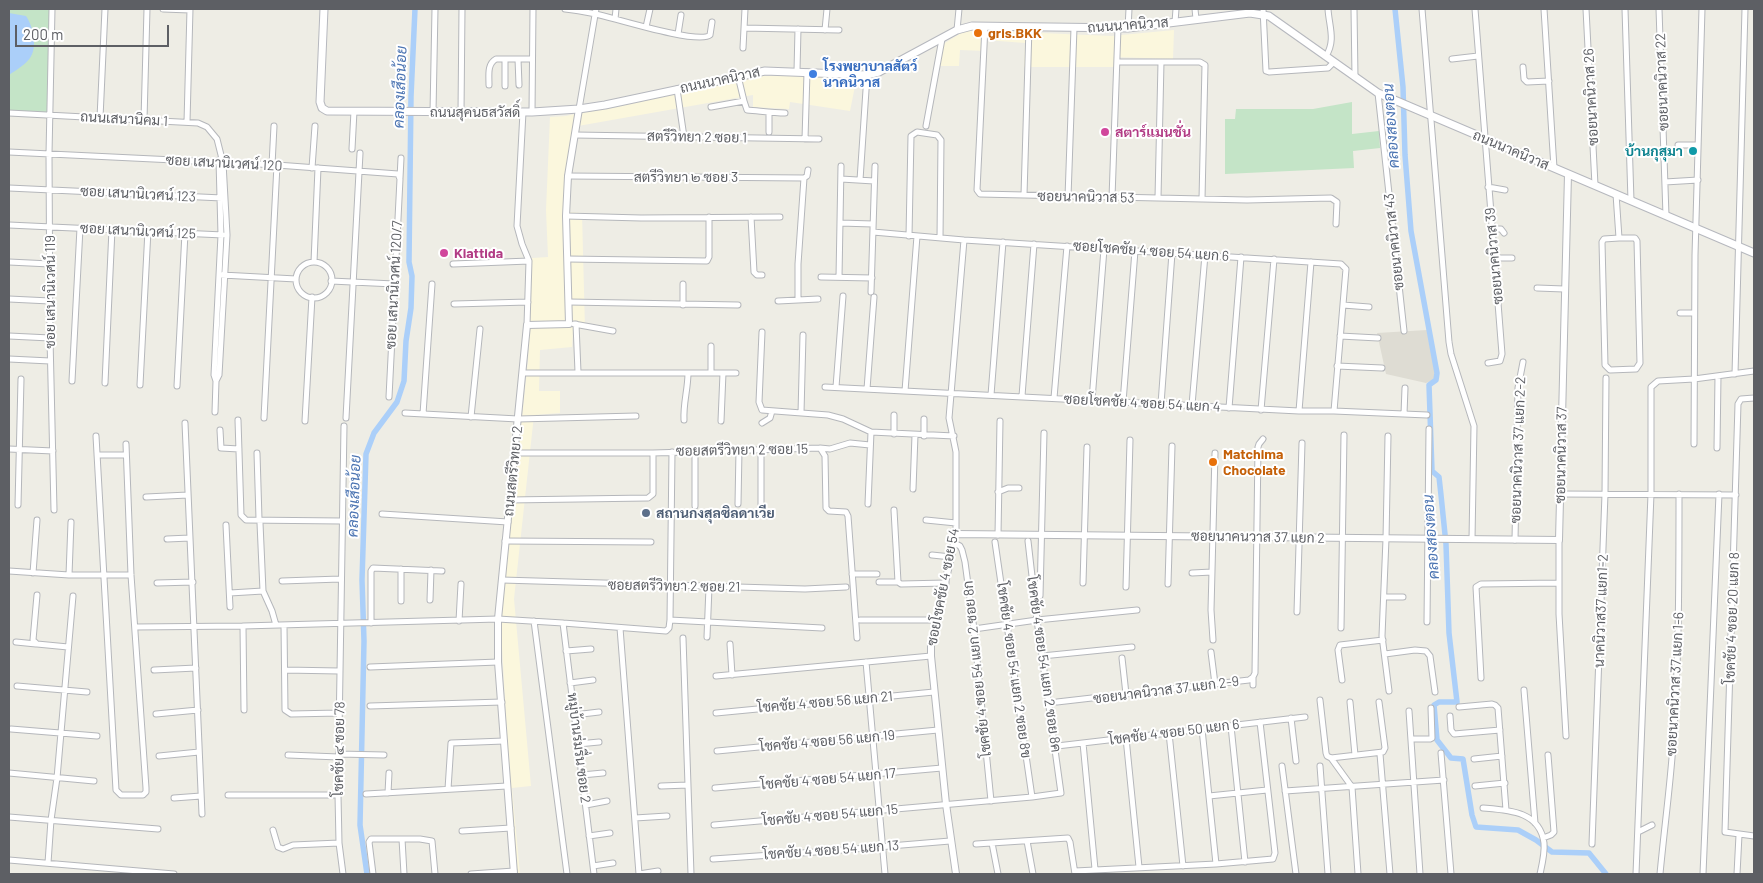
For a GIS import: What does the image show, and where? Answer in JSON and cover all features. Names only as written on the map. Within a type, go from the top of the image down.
[{"type":"main road","name":"ถนนสุคนธสวัสดิ์","points":[[324,9],[320,105],[327,111],[532,112],[578,109]]},
{"type":"main road","name":"ถนนนาคนิวาส","points":[[578,109],[765,71],[867,75],[891,67],[957,30],[972,26],[1128,28],[1262,11],[1378,93],[1754,253]]},
{"type":"street","name":"ซอย เสนานิเวศน์ 119","points":[[52,9],[49,154],[50,361],[54,510]]},
{"type":"street","points":[[100,118],[105,9]]},
{"type":"street","points":[[144,120],[147,9]]},
{"type":"street","points":[[163,9],[190,9],[187,122]]},
{"type":"street","points":[[433,112],[435,9]]},
{"type":"street","points":[[461,112],[462,9]]},
{"type":"street","points":[[532,112],[533,9]]},
{"type":"street","points":[[565,9],[595,11],[615,19],[646,27],[678,34],[709,37],[712,22]]},
{"type":"street","points":[[615,19],[616,9]]},
{"type":"street","points":[[646,27],[650,9]]},
{"type":"street","points":[[743,48],[745,9]]},
{"type":"street","points":[[825,30],[827,9]]},
{"type":"street","points":[[957,30],[959,9]]},
{"type":"street","points":[[1128,28],[1129,9]]},
{"type":"street","points":[[1175,22],[1176,9]]},
{"type":"street","points":[[1195,9],[1196,19]]},
{"type":"street","points":[[1326,56],[1331,48],[1332,36],[1328,9]]},
{"type":"street","points":[[1354,9],[1356,77]]},
{"type":"street","points":[[1422,9],[1450,349],[1474,426],[1472,539]]},
{"type":"street","name":"ซอยนาคนิวาส 39","points":[[1475,9],[1502,359],[1499,362],[1488,363]]},
{"type":"street","points":[[1544,9],[1554,168]]},
{"type":"street","name":"ซอยนาคนิวาส 26","points":[[1586,9],[1594,185]]},
{"type":"street","points":[[1625,9],[1631,201]]},
{"type":"street","name":"ซอยนาคนิวาส 22","points":[[1659,9],[1666,216]]},
{"type":"street","points":[[1694,444],[1694,313],[1702,9]]},
{"type":"street","points":[[1735,374],[1745,9]]},
{"type":"street","points":[[578,372],[569,302],[566,216],[568,176],[595,11]]},
{"type":"street","points":[[1262,11],[1266,70],[1269,72],[1328,68],[1334,62]]},
{"type":"street","points":[[678,34],[681,16]]},
{"type":"street","name":"ซอยนาคนิวาส 53","points":[[985,26],[978,190],[980,194],[1112,198],[1334,199],[1337,202],[1336,224]]},
{"type":"street","points":[[1024,195],[1029,27]]},
{"type":"street","points":[[744,28],[839,30]]},
{"type":"street","points":[[1068,197],[1074,28]]},
{"type":"street","points":[[1112,198],[1118,28]]},
{"type":"street","points":[[796,71],[798,29]]},
{"type":"street","points":[[926,126],[942,39]]},
{"type":"street","points":[[1452,59],[1478,56]]},
{"type":"street","points":[[489,85],[490,64],[496,59],[532,59]]},
{"type":"street","points":[[505,59],[505,86]]},
{"type":"street","points":[[518,59],[519,85]]},
{"type":"street","points":[[1117,62],[1200,62],[1205,65],[1202,199]]},
{"type":"street","points":[[1158,198],[1161,62]]},
{"type":"street","points":[[1522,67],[1524,78],[1527,82],[1549,81]]},
{"type":"street","points":[[805,139],[807,72]]},
{"type":"street","points":[[860,180],[867,75]]},
{"type":"street","points":[[738,76],[748,110],[785,113]]},
{"type":"street","points":[[677,89],[684,137]]},
{"type":"street","name":"ซอยนาคนิวาส 43","points":[[1378,93],[1404,332]]},
{"type":"street","points":[[711,107],[744,101]]},
{"type":"street","points":[[352,149],[354,111]]},
{"type":"street","points":[[523,112],[517,226],[529,261],[528,325],[572,324],[613,332]]},
{"type":"street","name":"ถนนเสนานิคม 1","points":[[9,113],[187,122],[202,124],[217,139],[221,155],[224,235],[219,374],[216,381],[215,412]]},
{"type":"street","points":[[769,113],[769,132]]},
{"type":"street","points":[[264,418],[275,165],[274,126]]},
{"type":"street","points":[[314,262],[315,126]]},
{"type":"street","points":[[908,236],[911,136],[917,132],[937,134],[941,140],[940,238]]},
{"type":"street","name":"สตรีวิทยา 2 ซอย 1","points":[[575,135],[819,139]]},
{"type":"street","points":[[1678,145],[1698,145]]},
{"type":"street","name":"ซอย เสนานิเวศน์ 120","points":[[9,152],[275,165],[399,176]]},
{"type":"street","points":[[346,418],[360,153]]},
{"type":"street","name":"ซอย เสนานิเวศน์ 120/7","points":[[389,397],[401,158]]},
{"type":"street","points":[[839,278],[841,166]]},
{"type":"street","points":[[867,389],[872,295],[875,166]]},
{"type":"street","points":[[798,300],[798,264],[804,178],[807,176],[808,170]]},
{"type":"street","name":"ซอยนาคนิวาส 37","points":[[1566,736],[1559,614],[1559,540],[1568,174]]},
{"type":"street","name":"สตรีวิทยา ๒ ซอย 3","points":[[568,176],[804,178]]},
{"type":"street","points":[[841,179],[874,181]]},
{"type":"street","points":[[1665,182],[1698,180]]},
{"type":"street","points":[[1488,187],[1505,190]]},
{"type":"street","name":"ซอย เสนานิเวศน์ 123","points":[[9,188],[222,198]]},
{"type":"street","points":[[1616,194],[1619,238]]},
{"type":"street","points":[[566,216],[780,217]]},
{"type":"street","points":[[751,217],[754,272],[757,275],[762,275]]},
{"type":"street","points":[[568,259],[707,261],[709,256],[709,218]]},
{"type":"street","points":[[840,223],[873,224]]},
{"type":"street","name":"ซอย เสนานิเวศน์ 125","points":[[9,225],[224,235]]},
{"type":"street","points":[[72,382],[80,228]]},
{"type":"street","points":[[1492,228],[1501,229],[1504,233]]},
{"type":"street","points":[[104,383],[112,229]]},
{"type":"street","points":[[140,385],[148,230]]},
{"type":"street","name":"ซอยโชคชัย 4 ซอย 54 แยก 6","points":[[873,232],[964,240],[1339,263],[1346,269],[1343,305]]},
{"type":"street","points":[[177,386],[185,233]]},
{"type":"street","points":[[905,391],[917,236]]},
{"type":"street","points":[[1619,238],[1635,238],[1637,241],[1640,363],[1636,369],[1610,370],[1604,365],[1602,242],[1604,239],[1619,238]]},
{"type":"street","name":"ซอยโชคชัย 4 ซอย 54","points":[[956,874],[950,841],[931,656],[956,534],[956,452],[949,418],[964,240]]},
{"type":"street","points":[[991,395],[1003,242]]},
{"type":"street","points":[[1022,396],[1034,244]]},
{"type":"street","points":[[1054,398],[1067,246]]},
{"type":"street","points":[[1092,400],[1104,249]]},
{"type":"street","points":[[1123,402],[1135,250]]},
{"type":"street","points":[[1161,404],[1172,253]]},
{"type":"street","points":[[1192,406],[1205,255]]},
{"type":"street","points":[[1229,408],[1242,257]]},
{"type":"street","points":[[1494,258],[1512,258]]},
{"type":"street","points":[[1262,410],[1274,259]]},
{"type":"street","points":[[453,264],[529,261]]},
{"type":"street","points":[[9,262],[50,264]]},
{"type":"street","points":[[314,262],[323,264],[331,276],[329,289],[323,295],[312,298],[302,293],[296,284],[296,279],[303,265],[314,262]]},
{"type":"street","points":[[1299,412],[1311,262]]},
{"type":"street","points":[[222,275],[296,279]]},
{"type":"street","points":[[821,277],[872,278]]},
{"type":"street","points":[[331,281],[394,284]]},
{"type":"street","points":[[423,414],[432,284]]},
{"type":"street","points":[[683,305],[684,284]]},
{"type":"street","points":[[1537,288],[1564,289]]},
{"type":"street","points":[[836,387],[843,296]]},
{"type":"street","points":[[305,421],[312,298]]},
{"type":"street","points":[[9,299],[50,301]]},
{"type":"street","points":[[778,301],[818,300]]},
{"type":"street","points":[[454,304],[528,302]]},
{"type":"street","points":[[569,302],[738,305]]},
{"type":"street","points":[[1334,411],[1343,305],[1369,307]]},
{"type":"street","points":[[1680,313],[1694,313]]},
{"type":"street","name":"ถนนสตรีวิทยา 2","points":[[514,873],[498,662],[498,619],[528,325]]},
{"type":"street","points":[[471,417],[480,329]]},
{"type":"street","points":[[762,332],[759,405],[762,410],[835,417],[871,432],[954,436]]},
{"type":"street","points":[[9,336],[50,338]]},
{"type":"street","points":[[801,413],[803,336]]},
{"type":"street","points":[[1340,336],[1378,338]]},
{"type":"street","points":[[711,346],[711,373]]},
{"type":"street","points":[[9,359],[50,361]]},
{"type":"street","name":"ซอยนาคนิวาส 37 แยก 2-2","points":[[1515,540],[1518,388],[1522,362]]},
{"type":"street","points":[[1337,366],[1382,368]]},
{"type":"street","points":[[1636,874],[1651,494],[1651,387],[1658,381],[1694,379],[1754,371]]},
{"type":"street","points":[[523,373],[736,373]]},
{"type":"street","points":[[684,420],[688,373]]},
{"type":"street","points":[[721,421],[723,373]]},
{"type":"street","points":[[1717,448],[1718,376]]},
{"type":"street","name":"นาคนิวาส37 แยก1-2","points":[[1592,844],[1606,494],[1606,378]]},
{"type":"street","points":[[18,505],[22,379]]},
{"type":"street","name":"ซอยโชคชัย 4 ซอย 54 แยก 4","points":[[824,387],[1299,412],[1334,411],[1427,415]]},
{"type":"street","points":[[1404,414],[1405,388]]},
{"type":"street","name":"โชคชัย 4 ซอย 20 แยก 8","points":[[1739,835],[1725,832],[1738,404],[1741,399],[1754,398]]},
{"type":"street","points":[[762,423],[770,418],[772,411]]},
{"type":"street","points":[[404,413],[518,419],[636,416]]},
{"type":"street","points":[[894,415],[894,434]]},
{"type":"street","points":[[924,419],[924,436]]},
{"type":"street","points":[[238,420],[241,515],[246,520],[341,521]]},
{"type":"street","points":[[998,535],[1000,422]]},
{"type":"street","points":[[185,423],[202,814]]},
{"type":"street","name":"โชคชัย ๔ ซอย 78","points":[[343,874],[339,843],[338,795],[344,426]]},
{"type":"street","points":[[1427,622],[1429,429]]},
{"type":"street","points":[[220,430],[222,448],[239,449]]},
{"type":"street","points":[[868,504],[871,432]]},
{"type":"street","points":[[1040,596],[1044,433]]},
{"type":"street","points":[[913,489],[915,435]]},
{"type":"street","points":[[1341,628],[1344,435]]},
{"type":"street","points":[[96,436],[116,790],[121,795],[143,795],[146,792],[131,575],[126,444]]},
{"type":"street","points":[[1388,436],[1382,638],[1389,691]]},
{"type":"street","name":"ซอยนาคนิวาส 37 แยก 2-9","points":[[1058,702],[1249,680],[1253,677],[1255,673],[1258,447],[1263,439]]},
{"type":"street","points":[[1126,587],[1130,440]]},
{"type":"street","points":[[820,448],[830,448],[850,443],[870,445]]},
{"type":"street","points":[[1297,612],[1302,443]]},
{"type":"street","points":[[1168,584],[1172,446]]},
{"type":"street","points":[[1083,583],[1087,447]]},
{"type":"street","name":"ซอยสตรีวิทยา 2 ซอย 15","points":[[515,453],[652,453],[820,448],[825,456],[826,508],[828,511],[846,512],[848,516],[856,638]]},
{"type":"street","points":[[9,449],[53,451]]},
{"type":"street","points":[[738,504],[739,450]]},
{"type":"street","points":[[761,450],[761,504]]},
{"type":"street","points":[[136,627],[340,624],[498,619],[563,622],[664,632],[669,628],[670,620],[672,452]]},
{"type":"street","points":[[695,452],[695,506]]},
{"type":"street","points":[[257,453],[263,591],[268,599],[276,625]]},
{"type":"street","points":[[510,500],[648,498],[652,494],[652,453]]},
{"type":"street","points":[[1213,640],[1211,610],[1215,453]]},
{"type":"street","points":[[97,455],[126,455]]},
{"type":"street","points":[[998,492],[1008,488],[1019,488]]},
{"type":"street","points":[[1560,494],[1736,495]]},
{"type":"street","name":"ซอยนาคนิวาส 37 แยก 1-6","points":[[1660,874],[1672,753],[1676,685],[1679,612],[1679,494]]},
{"type":"street","points":[[1702,874],[1719,494]]},
{"type":"street","points":[[146,497],[188,495]]},
{"type":"street","points":[[894,510],[898,582]]},
{"type":"street","points":[[382,514],[508,522]]},
{"type":"street","points":[[33,573],[37,520]]},
{"type":"street","points":[[926,520],[956,523]]},
{"type":"street","points":[[69,575],[72,522]]},
{"type":"street","points":[[226,525],[230,607]]},
{"type":"street","name":"ซอยนาคนวาส 37 แยก 2","points":[[956,534],[1559,540]]},
{"type":"street","points":[[167,539],[190,538]]},
{"type":"street","points":[[505,541],[651,542]]},
{"type":"street","name":"โชคชัย 4 ซอย 54 แยก 2 ซอย 8ค","points":[[1028,541],[1037,620],[1062,788]]},
{"type":"street","name":"โชคชัย 4 ซอย 54 แยก 2 ซอย 8ข","points":[[996,542],[1032,797]]},
{"type":"street","name":"โชคชัย 4 ซอย 54 แยก 2 ซอย 8ก","points":[[954,543],[960,546],[962,550],[974,630],[991,800]]},
{"type":"street","points":[[932,555],[951,557]]},
{"type":"street","points":[[366,623],[372,571],[376,568],[442,571]]},
{"type":"street","points":[[401,601],[402,569]]},
{"type":"street","points":[[430,600],[431,570]]},
{"type":"street","points":[[9,571],[69,575],[131,575]]},
{"type":"street","points":[[1192,573],[1212,572]]},
{"type":"street","points":[[852,574],[877,574]]},
{"type":"street","points":[[282,581],[340,580]]},
{"type":"street","name":"ซอยสตรีวิทยา 2 ซอย 21","points":[[502,580],[805,589],[846,586]]},
{"type":"street","points":[[157,583],[193,582]]},
{"type":"street","points":[[879,582],[898,582],[901,584],[946,583]]},
{"type":"street","points":[[1481,678],[1476,586],[1481,584],[1559,582]]},
{"type":"street","points":[[460,621],[461,584]]},
{"type":"street","points":[[707,637],[709,586]]},
{"type":"street","points":[[230,593],[263,591]]},
{"type":"street","points":[[37,596],[32,637],[37,644]]},
{"type":"street","points":[[48,863],[73,596]]},
{"type":"street","points":[[1384,597],[1403,597]]},
{"type":"street","points":[[974,630],[1037,620],[1137,610]]},
{"type":"street","points":[[534,620],[567,874]]},
{"type":"street","points":[[670,620],[822,628]]},
{"type":"street","points":[[860,620],[937,620]]},
{"type":"street","name":"หมู่บ้านร่มรื่น ซอย 2","points":[[563,622],[594,874]]},
{"type":"street","points":[[284,625],[285,710],[288,713],[339,713]]},
{"type":"street","points":[[242,626],[244,710]]},
{"type":"street","points":[[620,628],[639,874],[658,871]]},
{"type":"street","points":[[683,638],[691,874]]},
{"type":"street","points":[[1342,680],[1338,650],[1340,645],[1382,638]]},
{"type":"street","points":[[16,642],[68,647]]},
{"type":"street","points":[[730,644],[732,675]]},
{"type":"street","points":[[1042,656],[1132,646]]},
{"type":"street","points":[[566,651],[591,648]]},
{"type":"street","points":[[1385,654],[1415,650],[1426,651],[1430,656],[1435,692]]},
{"type":"street","points":[[1211,652],[1215,684]]},
{"type":"street","points":[[716,676],[931,656]]},
{"type":"street","points":[[1122,658],[1126,694]]},
{"type":"street","points":[[370,667],[498,662]]},
{"type":"street","points":[[866,662],[885,874]]},
{"type":"street","points":[[154,670],[196,668]]},
{"type":"street","points":[[285,670],[339,670]]},
{"type":"street","points":[[1253,677],[1253,685]]},
{"type":"street","points":[[570,683],[593,680]]},
{"type":"street","points":[[17,686],[86,692]]},
{"type":"street","points":[[1524,690],[1535,822],[1544,843],[1540,874]]},
{"type":"street","name":"โชคชัย 4 ซอย 56 แยก 21","points":[[716,713],[934,692]]},
{"type":"street","points":[[1320,700],[1327,756],[1331,758],[1352,787],[1358,874]]},
{"type":"street","points":[[370,706],[502,702]]},
{"type":"street","points":[[1350,702],[1355,755]]},
{"type":"street","points":[[1331,758],[1380,754],[1383,752],[1385,748],[1380,702]]},
{"type":"street","points":[[1459,707],[1495,705],[1498,708],[1506,810]]},
{"type":"street","points":[[1410,739],[1432,738],[1430,708]]},
{"type":"street","points":[[156,714],[198,710]]},
{"type":"street","points":[[1409,711],[1420,874]]},
{"type":"street","points":[[574,715],[599,712]]},
{"type":"street","points":[[1450,716],[1451,730],[1454,734],[1500,730]]},
{"type":"street","name":"โชคชัย 4 ซอย 50 แยก 6","points":[[1058,746],[1306,717]]},
{"type":"street","points":[[1291,718],[1296,761]]},
{"type":"street","points":[[976,844],[1068,838],[1075,872],[1096,869],[1183,866],[1272,859],[1275,853],[1260,722]]},
{"type":"street","points":[[1231,726],[1246,862]]},
{"type":"street","points":[[11,729],[98,736]]},
{"type":"street","points":[[1202,729],[1216,864]]},
{"type":"street","name":"โชคชัย 4 ซอย 56 แยก 19","points":[[717,751],[938,730]]},
{"type":"street","points":[[1168,733],[1183,866]]},
{"type":"street","points":[[1126,738],[1139,867]]},
{"type":"street","points":[[448,789],[451,743],[504,741]]},
{"type":"street","points":[[578,744],[599,742]]},
{"type":"street","points":[[1082,743],[1096,869]]},
{"type":"street","points":[[159,756],[199,752]]},
{"type":"street","points":[[1380,754],[1390,874]]},
{"type":"street","points":[[1441,754],[1450,874]]},
{"type":"street","points":[[288,755],[384,755]]},
{"type":"street","points":[[1474,759],[1502,756]]},
{"type":"street","points":[[1544,843],[1554,832],[1548,756]]},
{"type":"street","points":[[1282,766],[1296,874]]},
{"type":"street","points":[[1320,766],[1328,874]]},
{"type":"street","name":"โชคชัย 4 ซอย 54 แยก 17","points":[[715,788],[942,768]]},
{"type":"street","points":[[582,775],[603,772]]},
{"type":"street","points":[[9,773],[94,781]]},
{"type":"street","points":[[388,793],[389,773]]},
{"type":"street","points":[[1285,792],[1444,780]]},
{"type":"street","points":[[1475,786],[1505,784]]},
{"type":"street","points":[[661,786],[688,785]]},
{"type":"street","points":[[366,794],[507,786]]},
{"type":"street","name":"โชคชัย 4 ซอย 54 แยก 15","points":[[714,825],[1032,797],[1060,794],[1062,788]]},
{"type":"street","points":[[1209,796],[1267,790]]},
{"type":"street","points":[[228,795],[338,795]]},
{"type":"street","points":[[174,798],[201,796]]},
{"type":"street","points":[[586,805],[607,801]]},
{"type":"street","points":[[1483,808],[1506,810],[1524,815],[1535,822]]},
{"type":"street","points":[[635,818],[667,816]]},
{"type":"street","points":[[9,817],[158,829]]},
{"type":"street","points":[[1638,832],[1652,824]]},
{"type":"street","points":[[462,831],[510,828]]},
{"type":"street","points":[[274,830],[278,847],[284,849],[293,845],[339,843]]},
{"type":"street","points":[[590,836],[610,833]]},
{"type":"street","points":[[1737,874],[1739,835],[1754,836]]},
{"type":"street","points":[[373,874],[369,840],[371,839],[428,839],[432,841],[435,874]]},
{"type":"street","points":[[402,839],[404,874]]},
{"type":"street","name":"โชคชัย 4 ซอย 54 แยก 13","points":[[713,859],[950,841]]},
{"type":"street","points":[[1027,841],[1033,874]]},
{"type":"street","points":[[992,843],[998,874]]},
{"type":"street","points":[[9,860],[174,874]]},
{"type":"street","points":[[593,866],[613,863]]},
{"type":"street","points":[[471,874],[514,873]]},
{"type":"shaded area","points":[[971,30],[1111,36],[1174,30],[1173,59],[1115,57],[1114,67],[1024,67],[1025,43],[986,40],[986,51],[960,50],[959,66],[935,66],[937,48],[961,33]]},
{"type":"shaded area","points":[[751,76],[829,76],[856,81],[850,111],[790,102],[789,109],[753,107],[753,95],[578,126],[573,159],[569,212],[582,213],[585,329],[573,329],[572,347],[540,350],[539,391],[560,391],[560,413],[534,415],[514,599],[531,786],[512,788],[520,874],[517,874],[510,795],[501,627],[528,361],[532,258],[548,257],[546,210],[550,117],[566,116]]},
{"type":"shaded area","points":[[1427,330],[1434,368],[1435,377],[1433,380],[1426,383],[1386,374],[1377,333]]},
{"type":"green space","points":[[9,9],[52,9],[49,115],[9,113]]},
{"type":"green space","points":[[1352,102],[1352,134],[1379,131],[1380,148],[1353,151],[1354,168],[1225,174],[1225,119],[1235,119],[1236,109],[1313,109]]},
{"type":"water","points":[[9,13],[26,16],[31,25],[34,48],[30,58],[9,75]]},
{"type":"waterway","name":"คลองเสือน้อย","points":[[367,874],[360,825],[364,641],[362,580],[366,454],[374,433],[397,402],[404,381],[412,276],[409,262],[411,96],[415,9]]},
{"type":"waterway","name":"คลองสองตอน","points":[[1395,9],[1403,87],[1405,155],[1411,231],[1437,373],[1436,380],[1429,385],[1432,471],[1439,477],[1441,495],[1446,544],[1449,633],[1457,702],[1439,702],[1434,705],[1437,740],[1451,758],[1463,759],[1472,815],[1476,827],[1518,830],[1552,852],[1589,853],[1606,874]]},
{"type":"place","name":"gris.BKK","points":[[978,33]]},
{"type":"place","name":"โรงพยาบาลสัตว์ นาคนิวาส","points":[[813,74]]},
{"type":"place","name":"สตาร์แมนชั่น","points":[[1105,132]]},
{"type":"place","name":"บ้านกุสุมา","points":[[1693,151]]},
{"type":"place","name":"Kiattida","points":[[444,253]]},
{"type":"place","name":"Matchima Chocolate","points":[[1213,462]]},
{"type":"place","name":"สถานกงสุลซิลดาเวีย","points":[[646,513]]}]
